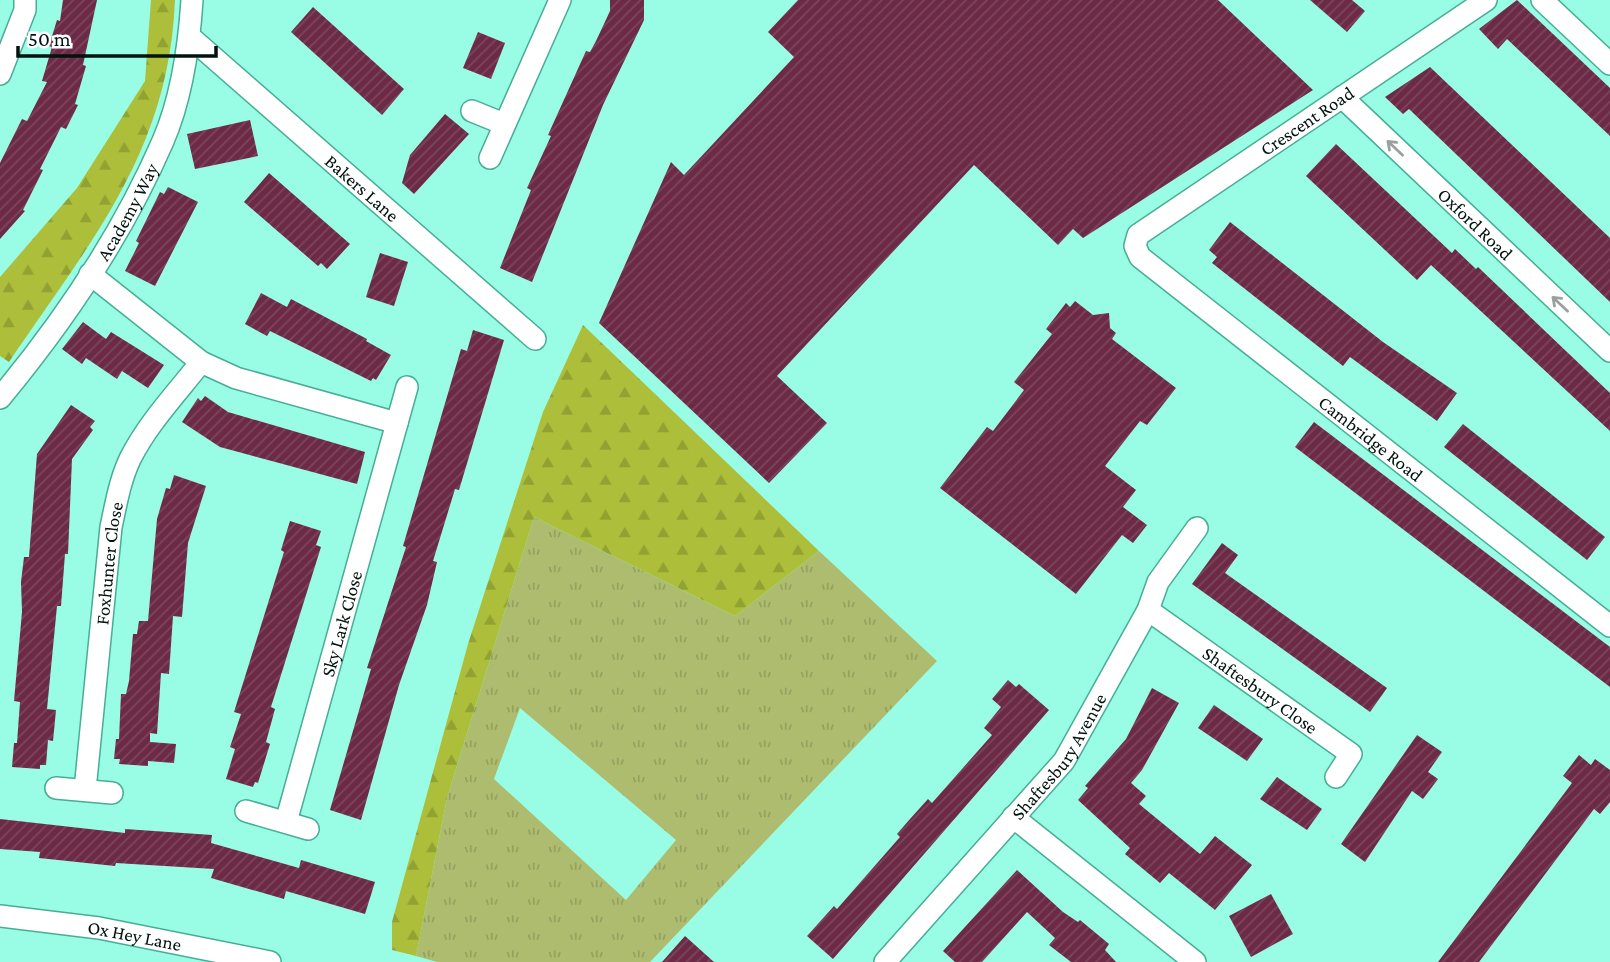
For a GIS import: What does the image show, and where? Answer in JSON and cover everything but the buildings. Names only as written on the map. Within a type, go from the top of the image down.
[{"type":"street","points":[[0,74],[25,10],[25,0]]},
{"type":"street","name":"Academy Way","points":[[0,398],[90,274],[126,215],[164,139],[178,93],[190,37],[192,0]]},
{"type":"street","points":[[490,159],[560,0]]},
{"type":"street","name":"Crescent Road","points":[[1135,246],[1138,235],[1486,0]]},
{"type":"street","points":[[1542,0],[1610,64]]},
{"type":"street","name":"Bakers Lane","points":[[190,37],[534,340]]},
{"type":"street","name":"Oxford Road","points":[[1342,97],[1610,351]]},
{"type":"street","points":[[472,111],[505,124]]},
{"type":"street","name":"Cambridge Road","points":[[1135,246],[1140,257],[1610,626]]},
{"type":"street","points":[[90,274],[201,362],[236,378],[397,423]]},
{"type":"street","name":"Foxhunter Close","points":[[85,790],[111,527],[119,489],[130,459],[149,428],[201,362]]},
{"type":"street","name":"Sky Lark Close","points":[[286,822],[407,387]]},
{"type":"street","name":"Shaftesbury Avenue","points":[[885,962],[1064,761],[1148,610],[1158,582],[1196,528]]},
{"type":"street","name":"Shaftesbury Close","points":[[1148,610],[1351,754],[1336,776]]},
{"type":"street","points":[[56,788],[112,793]]},
{"type":"street","points":[[246,811],[308,829]]},
{"type":"street","points":[[1013,817],[1195,962]]},
{"type":"street","name":"Ox Hey Lane","points":[[0,916],[99,928],[270,962]]},
{"type":"green space","points":[[151,0],[175,0],[169,54],[158,104],[141,150],[96,235],[9,362],[0,356],[0,277],[77,188],[145,81]]},
{"type":"green space","points":[[583,325],[819,551],[735,616],[534,517],[447,798],[416,956],[392,950],[392,922],[468,644],[543,412]]},
{"type":"green space","points":[[534,517],[735,616],[819,551],[937,661],[650,962],[437,962],[416,956],[447,798]],"holes":[[[520,708],[676,840],[626,900],[494,779]]]}]
